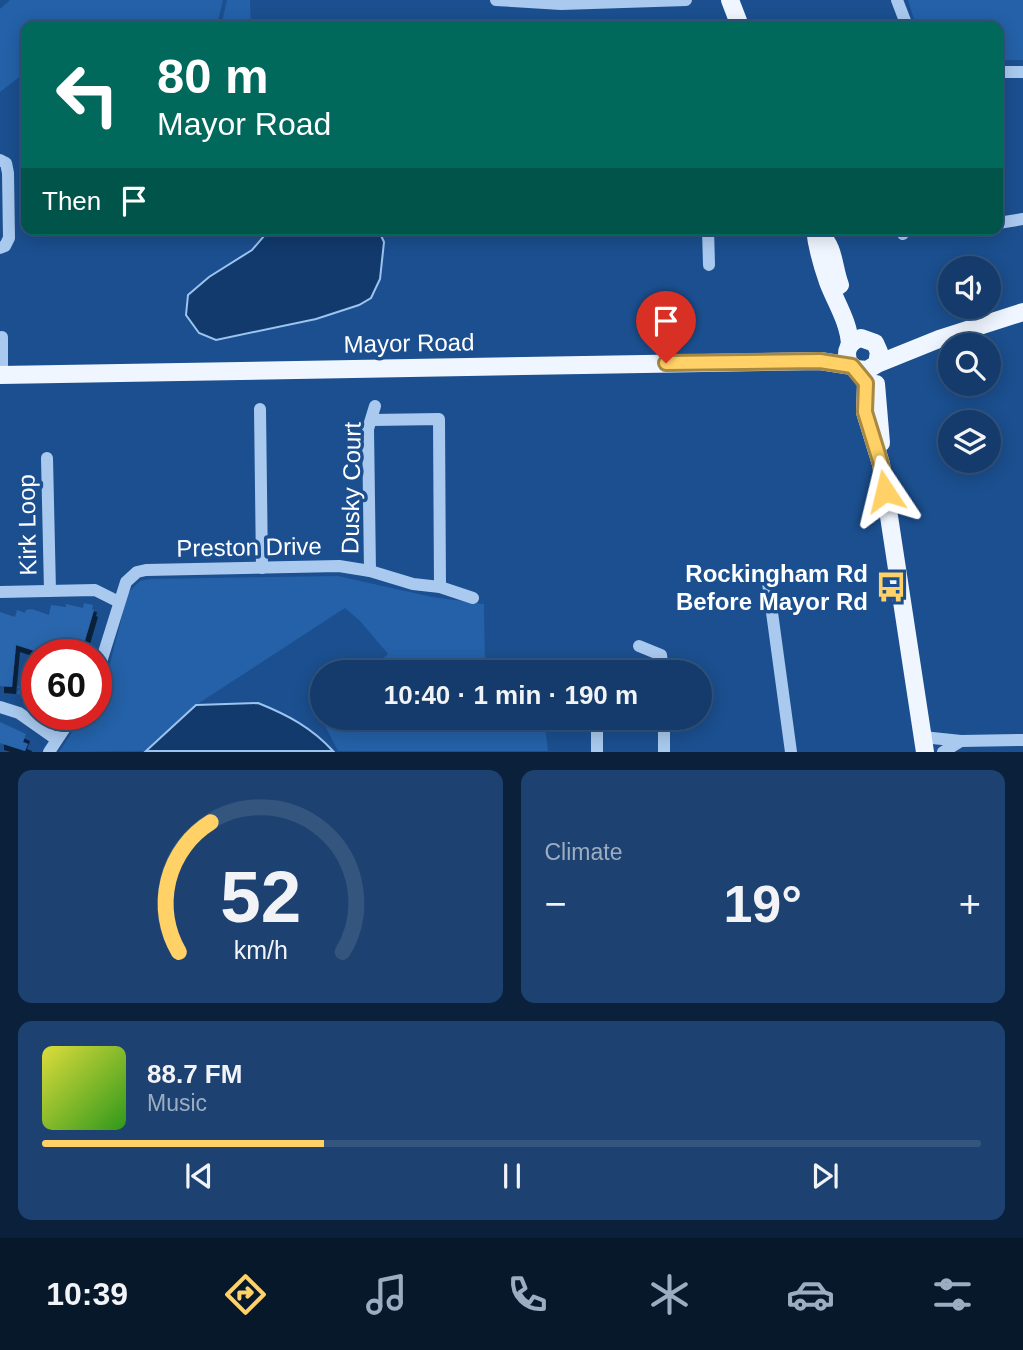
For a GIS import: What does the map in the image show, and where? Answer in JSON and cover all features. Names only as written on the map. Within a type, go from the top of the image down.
[{"type":"main road","points":[[730,0],[738,21]]},
{"type":"main road","points":[[816,235],[829,283],[858,352],[866,383],[867,421],[881,464]]},
{"type":"main road","points":[[958,333],[1023,312]]},
{"type":"main road","points":[[858,352],[938,339]]},
{"type":"main road","points":[[876,365],[938,339]]},
{"type":"main road","points":[[858,352],[879,352],[876,365],[881,464],[924,744]]},
{"type":"main road","name":"Mayor Road","points":[[1,375],[820,361],[858,352]]},
{"type":"street","points":[[496,0],[561,4],[686,0]]},
{"type":"street","points":[[897,0],[905,21]]},
{"type":"street","points":[[1003,72],[1023,72]]},
{"type":"street","points":[[0,160],[6,163],[8,173],[9,238],[5,246],[0,248]]},
{"type":"street","points":[[1003,222],[1023,219]]},
{"type":"street","points":[[708,235],[709,265]]},
{"type":"street","points":[[1,375],[2,337]]},
{"type":"street","name":"Dusky Court","points":[[370,571],[368,429],[375,406]]},
{"type":"street","points":[[260,409],[262,568]]},
{"type":"street","points":[[372,420],[439,419],[440,587]]},
{"type":"street","name":"Kirk Loop","points":[[47,458],[50,591]]},
{"type":"street","name":"Preston Drive","points":[[108,639],[126,582],[137,572],[146,570],[339,566],[370,571],[412,584],[440,587],[473,598]]},
{"type":"street","points":[[768,583],[792,751]]},
{"type":"street","points":[[0,592],[95,590],[119,602]]},
{"type":"street","points":[[639,646],[661,655],[662,660]]},
{"type":"street","points":[[0,707],[19,713],[56,740]]},
{"type":"street","points":[[49,751],[63,730]]},
{"type":"street","points":[[597,730],[597,751]]},
{"type":"street","points":[[663,730],[664,751]]},
{"type":"street","points":[[924,744],[1023,740]]},
{"type":"street","points":[[943,751],[961,741]]},
{"type":"shaded area","points":[[10,0],[223,0],[218,21],[21,21],[21,76],[0,92],[0,9]]},
{"type":"shaded area","points":[[227,0],[250,0],[251,21],[222,21]]},
{"type":"shaded area","points":[[908,0],[1023,0],[1023,60],[1003,60],[1003,21],[914,21]]},
{"type":"shaded area","points":[[265,235],[381,235],[384,242],[380,279],[371,298],[359,305],[316,319],[216,340],[199,333],[186,315],[188,295],[209,277],[252,250]]},
{"type":"shaded area","points":[[338,576],[432,597],[484,604],[485,660],[381,660],[388,654],[345,608],[196,705],[146,751],[59,752],[73,730],[112,730],[112,655],[128,593],[140,581]]},
{"type":"shaded area","points":[[258,703],[299,723],[317,735],[333,751],[146,751],[196,705]]},
{"type":"shaded area","points":[[327,730],[545,730],[548,751],[338,751]]},
{"type":"building","points":[[84,603],[93,605],[94,610],[85,639],[21,639],[21,647],[16,645],[12,687],[0,686],[0,612],[15,617],[17,610],[25,613],[26,610],[32,609],[49,615],[51,605],[66,607],[66,604],[83,608]]},
{"type":"building","points":[[0,722],[26,734],[23,742],[28,744],[25,751],[0,743]]},
{"type":"place","name":"Rockingham Rd Before Mayor Rd","points":[[891,587]]},
{"type":"route","points":[[666,363],[820,361],[852,366],[866,383],[865,412],[881,464],[885,491]]}]
